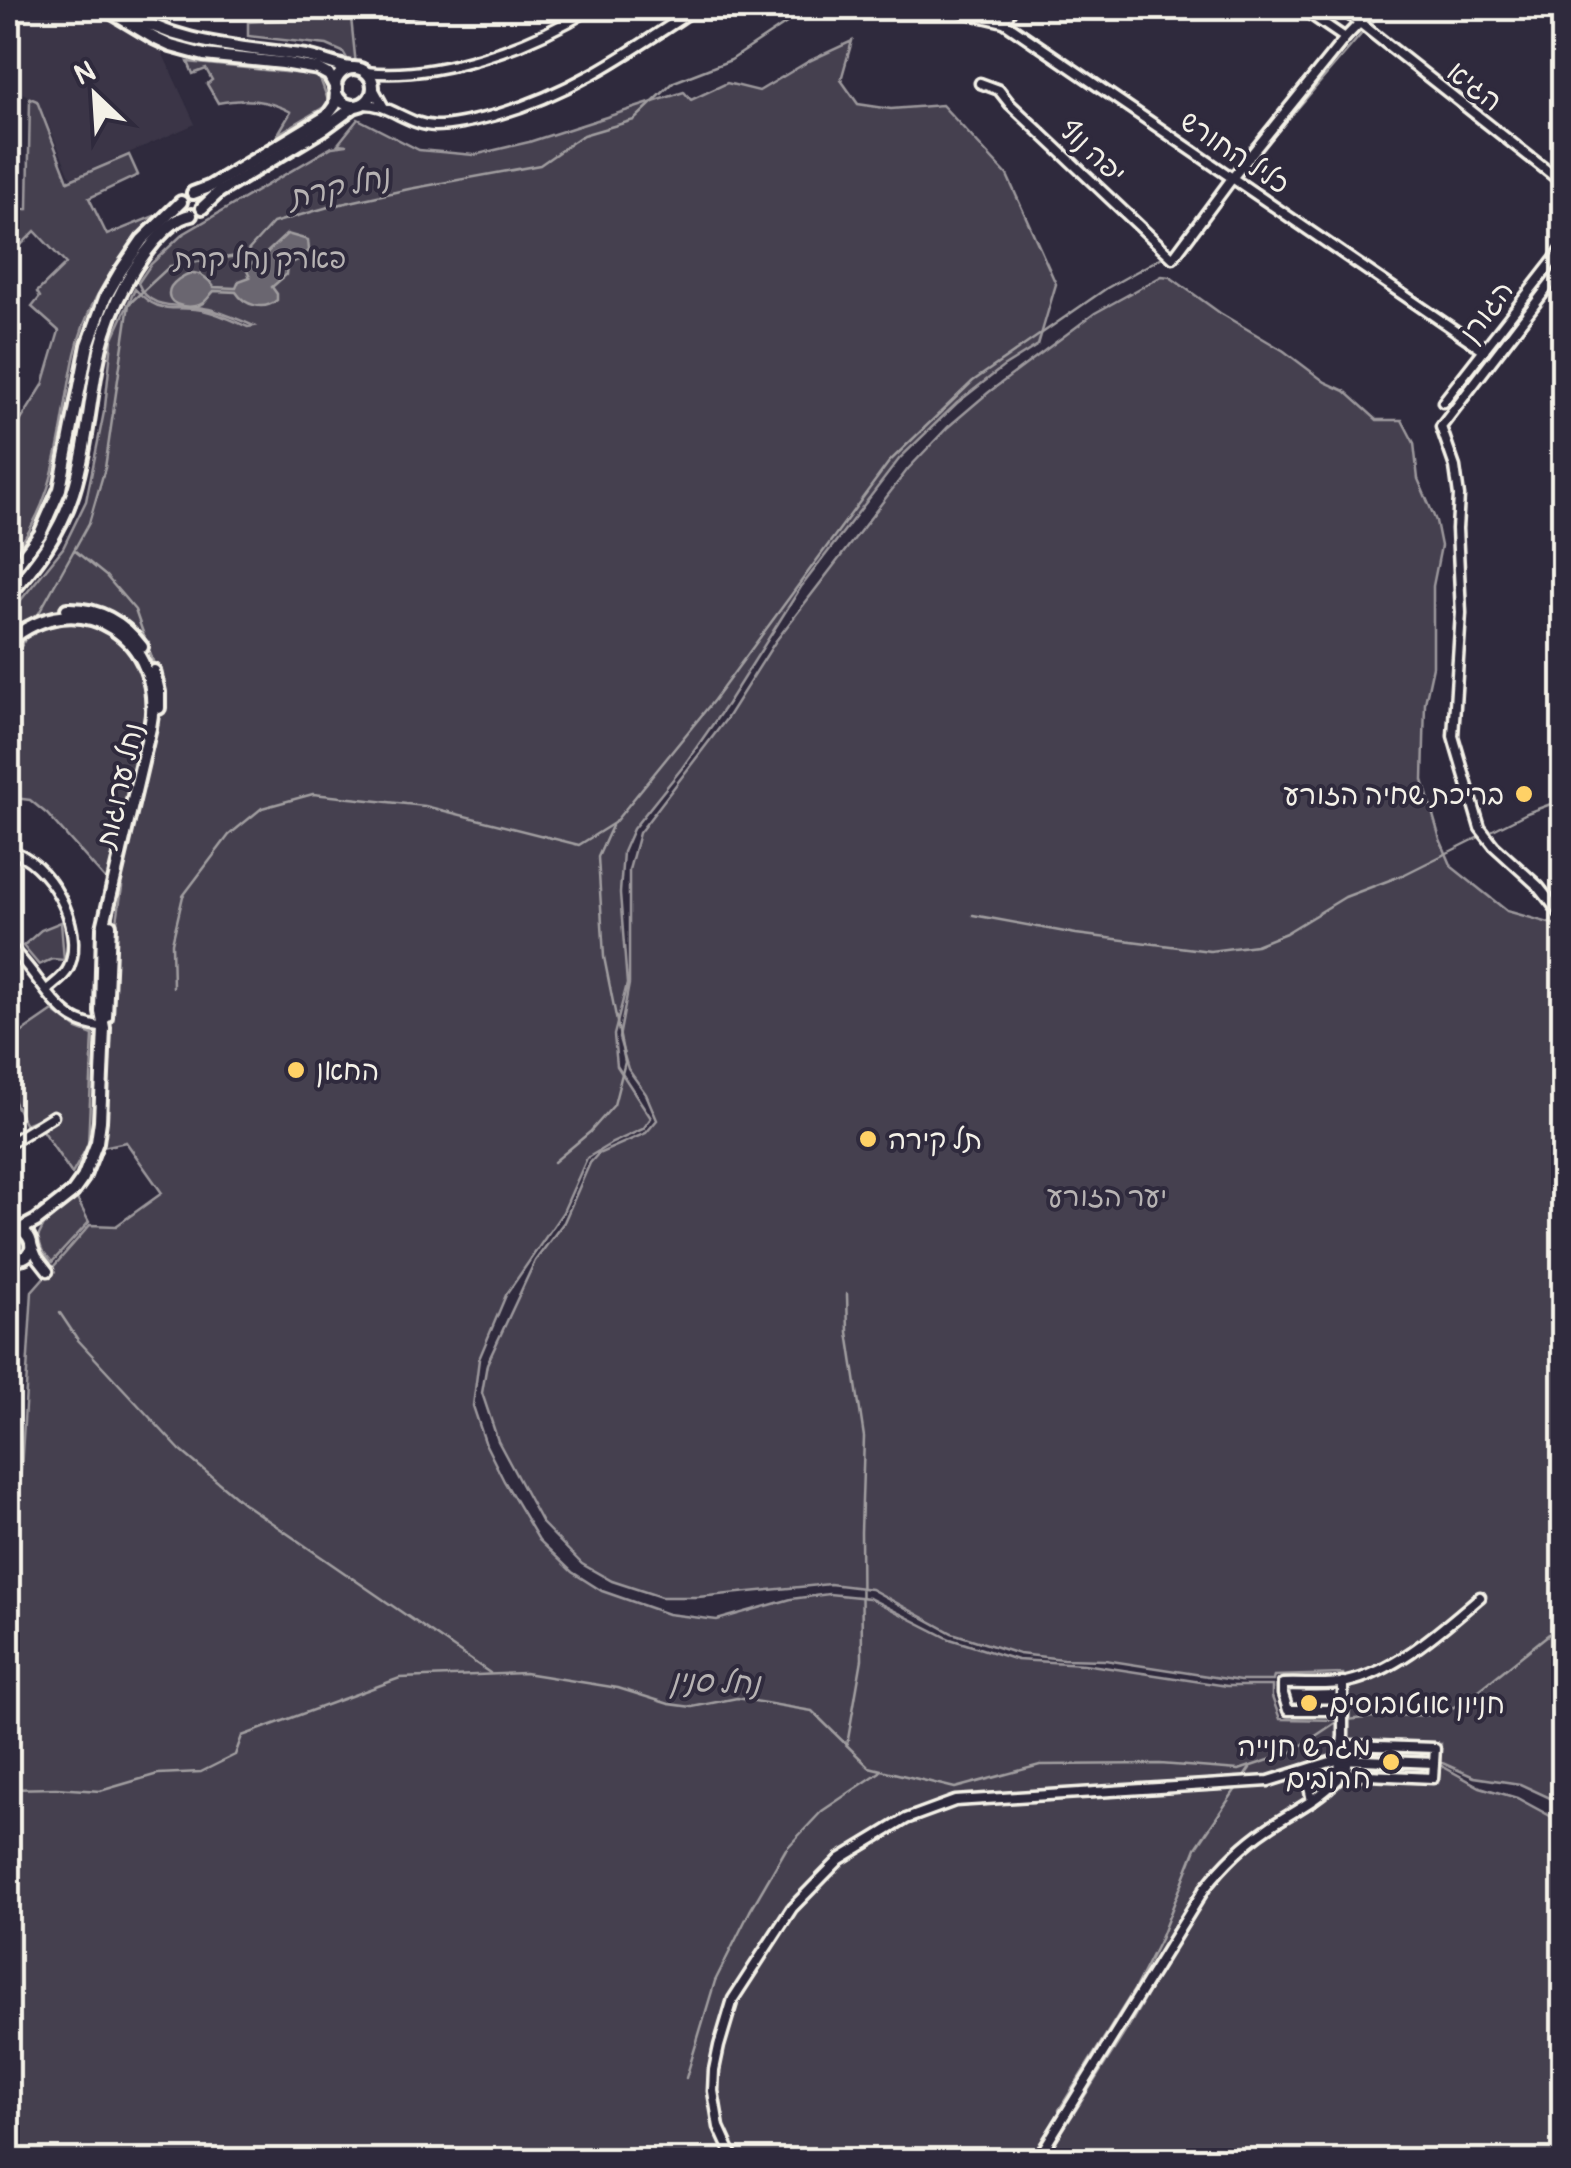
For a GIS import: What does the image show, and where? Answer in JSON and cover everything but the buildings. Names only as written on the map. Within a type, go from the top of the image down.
[{"type":"main road","points":[[104,8],[171,46],[204,55],[318,69],[328,76],[343,102],[358,105]]},
{"type":"main road","points":[[8,596],[52,541],[73,492],[97,362],[116,302],[150,246],[177,220],[197,214],[219,192],[371,96],[373,87],[366,72],[310,57],[188,39],[154,28],[119,8]]},
{"type":"main road","points":[[8,576],[40,534],[60,488],[88,345],[105,298],[120,272],[142,240],[185,196],[315,124],[332,110],[340,74],[351,68]]},
{"type":"main road","points":[[193,193],[202,200],[202,208]]},
{"type":"main road","points":[[181,202],[184,212],[191,215]]},
{"type":"main road","name":"נחל ערוגות","points":[[8,633],[25,621],[52,611],[72,608],[99,612],[132,635],[145,652],[157,681],[160,710],[156,733],[110,924],[108,1014],[104,1028]]},
{"type":"main road","name":"נחל ערוגות","points":[[8,642],[23,630],[60,616],[102,622],[124,637],[139,655],[150,679],[152,696],[152,718],[102,937],[100,1121],[92,1161],[73,1192],[42,1216],[12,1231]]},
{"type":"main road","name":"נחל ערוגות","points":[[24,1257],[42,1216]]},
{"type":"main road","points":[[12,1231],[24,1231],[31,1241]]},
{"type":"main road","points":[[8,1254],[24,1257]]},
{"type":"main road","points":[[8,1268],[24,1257]]},
{"type":"street","points":[[373,8],[394,13],[425,8]]},
{"type":"street","points":[[366,72],[392,74],[456,64],[549,31],[592,8]]},
{"type":"street","name":"כליל החורש","points":[[954,8],[1004,22],[1484,350]]},
{"type":"street","points":[[1004,22],[1012,8]]},
{"type":"street","points":[[1301,8],[1344,38]]},
{"type":"street","name":"הגיא","points":[[1341,8],[1564,184]]},
{"type":"street","points":[[1233,177],[1344,38],[1374,8]]},
{"type":"street","points":[[358,105],[375,104],[407,120],[432,126],[518,108],[566,90],[695,9]]},
{"type":"street","points":[[386,109],[373,87],[392,74]]},
{"type":"street","name":"יפה נוף","points":[[980,83],[998,90],[1173,258],[1233,177]]},
{"type":"street","name":"הגורן","points":[[1443,402],[1564,247]]},
{"type":"street","points":[[1561,915],[1480,828],[1452,736],[1461,612],[1458,496],[1454,467],[1441,427],[1564,266]]},
{"type":"street","points":[[8,850],[28,858],[50,882],[71,925],[68,968],[46,990]]},
{"type":"street","points":[[8,946],[71,1018],[104,1028]]},
{"type":"street","points":[[8,1144],[53,1116]]},
{"type":"street","points":[[24,1257],[46,1268],[31,1241]]},
{"type":"street","points":[[1343,1717],[1288,1710],[1283,1684],[1343,1682],[1370,1674],[1426,1641],[1480,1597]]},
{"type":"street","points":[[1037,2160],[1220,1869],[1255,1837],[1312,1801],[1338,1779],[1344,1759],[1349,1746],[1435,1748],[1432,1778],[1346,1774],[1344,1759],[1343,1682]]},
{"type":"street","points":[[734,2160],[720,2126],[713,2091],[714,2070],[733,1999],[792,1908],[840,1859],[906,1819],[955,1802],[1269,1781],[1344,1759],[1434,1763]]},
{"type":"street","points":[[1310,1769],[1312,1801]]},
{"type":"shaded area","points":[[19,8],[94,8],[160,48],[195,124],[71,178],[38,100],[8,87],[8,13]]},
{"type":"shaded area","points":[[287,234],[308,240],[309,250],[287,265],[286,275],[272,287],[277,300],[272,303],[255,305],[236,292],[214,291],[194,306],[182,306],[170,298],[172,286],[191,273],[203,276],[214,287],[236,288],[239,281],[250,277],[245,267]]},
{"type":"green space","points":[[344,8],[350,8],[357,75],[343,52],[327,45],[248,36],[248,22],[343,16]]},
{"type":"green space","points":[[852,41],[841,80],[858,104],[891,109],[942,105],[1007,175],[1056,284],[1038,345],[957,403],[900,458],[801,587],[727,704],[633,829],[623,852],[620,893],[627,984],[614,1035],[617,1066],[651,1118],[643,1129],[587,1158],[563,1212],[506,1295],[479,1359],[473,1406],[486,1445],[539,1540],[572,1572],[602,1591],[668,1614],[717,1620],[791,1599],[829,1594],[869,1598],[950,1639],[1017,1660],[1084,1664],[1227,1686],[1272,1686],[1280,1719],[1343,1720],[1343,1674],[1240,1681],[1105,1660],[1019,1654],[952,1633],[871,1589],[830,1584],[661,1597],[612,1581],[582,1564],[542,1523],[498,1441],[482,1393],[487,1364],[535,1261],[564,1222],[590,1163],[598,1154],[646,1133],[657,1120],[646,1094],[628,1069],[619,1038],[629,984],[629,870],[639,833],[727,718],[775,642],[908,469],[989,392],[1095,313],[1162,276],[1170,277],[1325,382],[1345,391],[1377,420],[1402,420],[1414,443],[1418,479],[1436,521],[1441,546],[1433,586],[1433,666],[1425,703],[1423,780],[1440,839],[1452,867],[1507,911],[1563,927],[1563,1804],[1520,1784],[1474,1777],[1440,1762],[1441,1743],[1343,1740],[1337,1779],[1438,1783],[1440,1765],[1563,1823],[1563,2160],[1044,2160],[1129,2026],[1206,1889],[1255,1839],[1314,1799],[1254,1836],[1203,1887],[1031,2160],[8,2160],[8,1504],[19,1503],[32,1291],[90,1225],[116,1226],[162,1193],[126,1142],[103,1147],[113,948],[122,887],[106,880],[30,800],[8,800],[8,616],[63,548],[86,501],[105,407],[112,340],[135,289],[159,306],[202,310],[254,326],[209,309],[159,303],[143,293],[138,283],[151,264],[183,234],[332,147],[347,145],[338,144],[358,119],[419,150],[474,155],[529,142],[684,92],[691,100],[727,83],[759,91]]},
{"type":"green space","points":[[188,62],[313,75],[321,81],[328,100],[324,107],[278,134],[291,112],[255,101],[218,103],[207,84],[212,80],[206,69],[193,74]]},
{"type":"green space","points":[[30,98],[37,101],[68,181],[129,155],[138,175],[89,198],[107,235],[162,213],[120,260],[88,313],[75,354],[48,488],[25,537],[8,561],[8,441],[43,385],[59,331],[32,307],[40,297],[37,292],[66,264],[35,231],[8,258],[8,210],[28,209]]},
{"type":"green space","points":[[61,922],[64,960],[52,959],[39,965],[23,946],[41,930]]},
{"type":"green space","points":[[53,1011],[77,1029],[93,1035],[88,1145],[72,1174],[35,1120],[25,1124],[8,1090],[8,1042]]},
{"type":"green space","points":[[76,1197],[89,1222],[52,1262],[38,1237],[44,1225]]},
{"type":"waterway","name":"נחל קרת","points":[[34,622],[89,523],[105,468],[129,304],[170,266],[244,255],[273,223],[332,206],[540,165],[583,135],[634,120],[674,82],[731,60],[788,22],[799,8]]},
{"type":"waterway","points":[[1370,25],[1385,8]]},
{"type":"waterway","points":[[1236,180],[1364,31]]},
{"type":"waterway","points":[[173,987],[172,943],[183,896],[229,835],[262,808],[313,794],[425,806],[579,845],[614,823],[714,700],[889,462],[973,381],[1107,288],[1166,255]]},
{"type":"waterway","points":[[74,550],[106,576],[135,610],[155,667]]},
{"type":"waterway","name":"נחל קרת","points":[[8,659],[28,633]]},
{"type":"waterway","points":[[973,915],[1076,934],[1210,951],[1256,945],[1286,933],[1345,897],[1403,875],[1527,813],[1564,799]]},
{"type":"waterway","points":[[554,1162],[590,1132],[614,1105],[625,1062],[604,957],[598,857],[612,826]]},
{"type":"waterway","points":[[847,1294],[848,1332],[864,1437],[862,1659],[847,1745]]},
{"type":"waterway","points":[[60,1313],[78,1340],[180,1450],[243,1503],[490,1673]]},
{"type":"waterway","name":"נחל סנין","points":[[8,1789],[100,1791],[158,1774],[201,1772],[235,1755],[242,1736],[400,1678],[525,1673],[618,1688],[669,1704],[692,1707],[737,1698],[812,1711],[869,1767],[955,1788],[1040,1765],[1160,1764],[1239,1770],[1290,1753],[1338,1721],[1430,1715],[1454,1707],[1564,1622]]},
{"type":"waterway","points":[[1059,2110],[1134,1990],[1160,1939],[1196,1848],[1250,1768]]},
{"type":"waterway","points":[[686,2078],[715,1981],[786,1849],[822,1811],[880,1772]]},
{"type":"place","name":"בריכת שחיה הזורע","points":[[1524,794]]},
{"type":"place","name":"החאן","points":[[296,1070]]},
{"type":"place","name":"תל קירה","points":[[868,1139]]},
{"type":"place","name":"חניון אוטובוסים","points":[[1309,1703]]},
{"type":"place","name":"מגרש חנייה חרובים","points":[[1391,1762]]},
{"type":"park label","name":"פארק נחל קרת","points":[[260,258]]},
{"type":"park label","name":"יער הזורע","points":[[1107,1196]]}]
